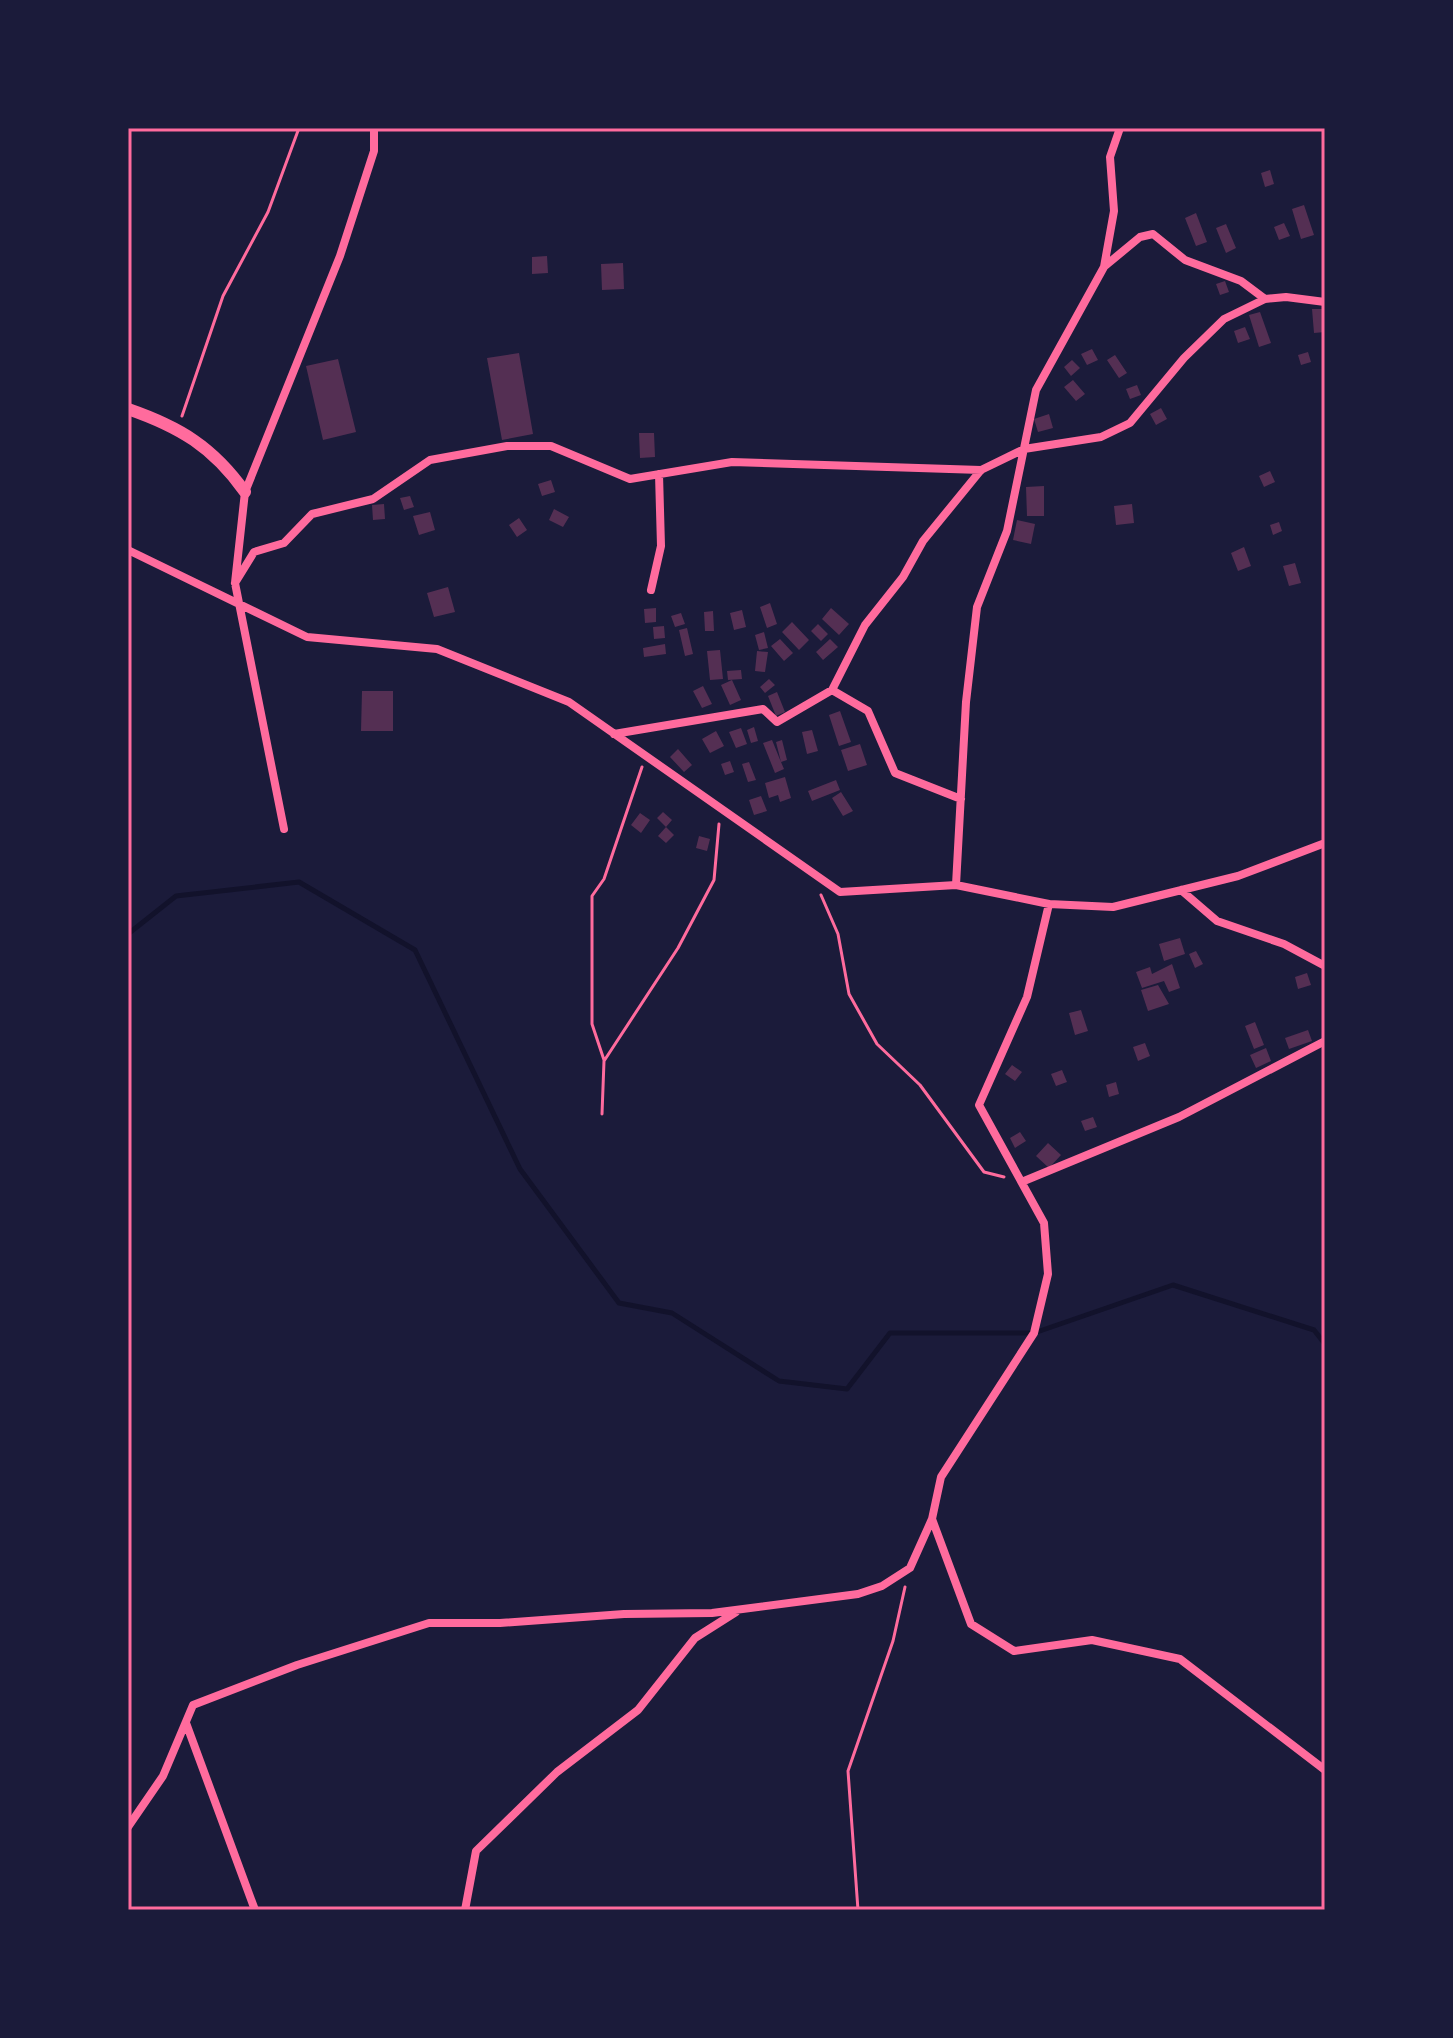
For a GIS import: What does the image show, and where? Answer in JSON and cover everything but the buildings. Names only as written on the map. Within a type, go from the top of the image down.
[{"type":"street","points":[[284,829],[242,605],[235,583],[245,492],[340,256],[374,151],[374,128]]},
{"type":"street","points":[[956,885],[966,702],[977,607],[1007,531],[1036,390],[1104,267],[1114,211],[1110,157],[1120,128]]},
{"type":"street","points":[[1104,267],[1140,237],[1153,234],[1185,260],[1241,281],[1265,299]]},
{"type":"street","points":[[614,734],[763,709],[777,722],[832,690],[865,625],[903,577],[923,541],[981,470],[1024,449],[1101,437],[1130,423],[1184,358],[1224,319],[1265,299],[1286,297],[1325,302]]},
{"type":"street","points":[[128,409],[177,429],[224,461],[245,492]]},
{"type":"street","points":[[235,583],[254,552],[284,543],[312,514],[373,499],[430,460],[507,446],[551,446],[630,479],[732,462],[981,470]]},
{"type":"street","points":[[651,590],[661,546],[659,474]]},
{"type":"street","points":[[128,550],[307,637],[437,649],[569,702],[840,892],[956,885],[1049,904],[1113,907],[1238,876],[1325,843]]},
{"type":"street","points":[[832,690],[868,711],[895,773],[961,799]]},
{"type":"street","points":[[1181,890],[1217,921],[1284,944],[1325,966]]},
{"type":"street","points":[[128,1827],[163,1776],[193,1705],[297,1665],[429,1623],[500,1623],[741,1609],[858,1594],[882,1586],[910,1568],[932,1519],[941,1477],[1034,1333],[1048,1274],[1044,1223],[1024,1181],[1013,1170],[979,1105],[1027,997],[1049,904]]},
{"type":"street","points":[[1024,1181],[1179,1117],[1325,1041]]},
{"type":"street","points":[[932,1519],[971,1624],[1014,1651],[1092,1640],[1180,1659],[1325,1770]]},
{"type":"street","points":[[465,1910],[476,1851],[557,1772],[638,1710],[695,1638],[741,1609]]},
{"type":"street","points":[[185,1722],[255,1910]]},
{"type":"path","points":[[177,429],[223,296],[268,212],[299,128]]},
{"type":"path","points":[[602,1114],[604,1061],[592,1024],[592,896],[604,879],[645,756]]},
{"type":"path","points":[[604,1061],[678,948],[714,880],[720,808]]},
{"type":"path","points":[[809,870],[838,934],[849,994],[877,1044],[920,1085],[984,1172],[1024,1181]]},
{"type":"path","points":[[858,1910],[848,1771],[893,1641],[910,1568]]},
{"type":"waterway","points":[[128,934],[176,896],[299,882],[415,950],[520,1169],[619,1303],[672,1313],[779,1381],[847,1389],[890,1333],[1034,1333],[1173,1285],[1314,1330],[1325,1344]]}]
